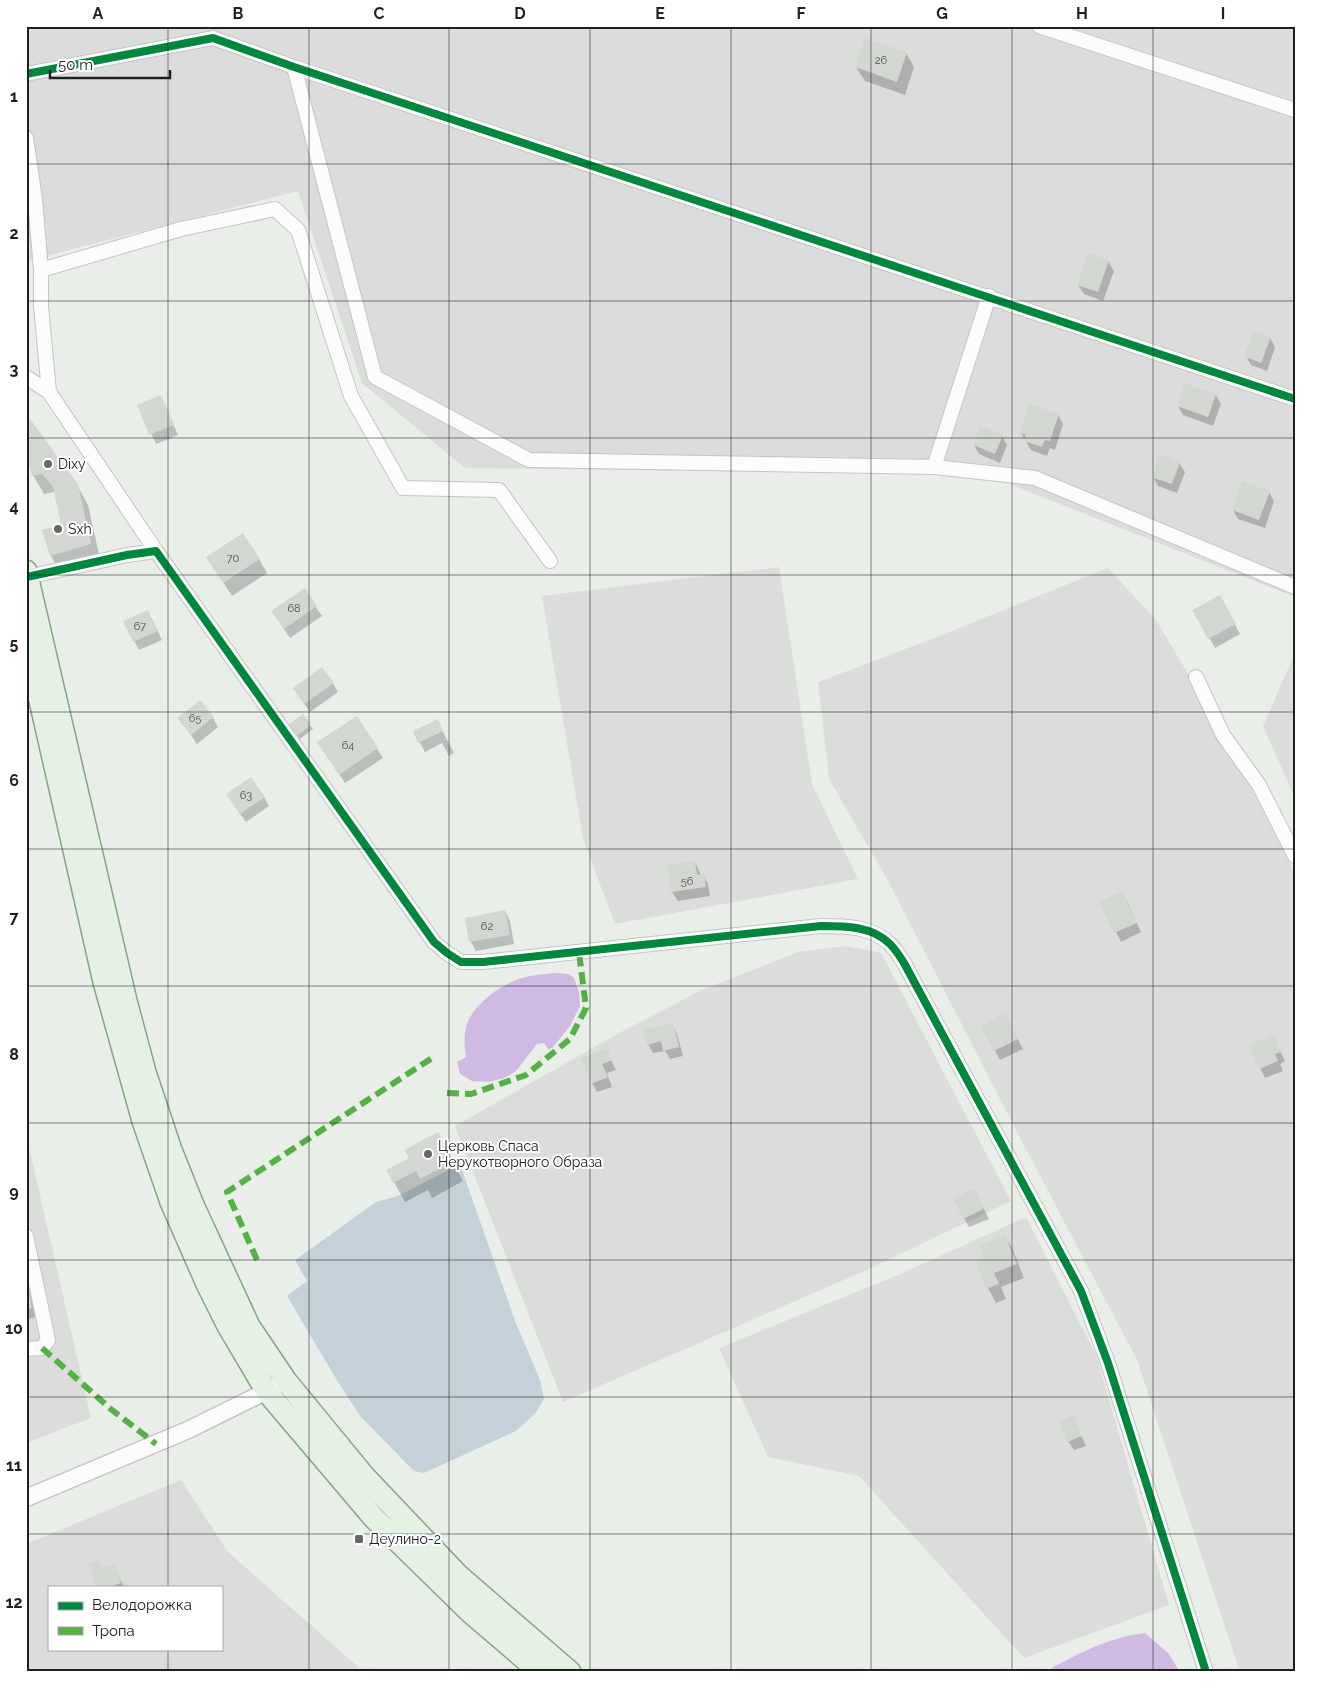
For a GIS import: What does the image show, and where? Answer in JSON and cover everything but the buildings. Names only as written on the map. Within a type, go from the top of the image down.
[{"type":"main road","points":[[27,574],[126,1001],[145,1072],[186,1186],[249,1326],[286,1381],[364,1476],[440,1557],[482,1597],[570,1672]]},
{"type":"main road","points":[[26,639],[104,982],[143,1121],[172,1202],[207,1284],[228,1326],[267,1392],[374,1518],[470,1612],[540,1672]]},
{"type":"street","points":[[1039,26],[1295,110]]},
{"type":"street","points":[[26,74],[212,38],[294,67],[1295,398]]},
{"type":"street","points":[[294,67],[375,377],[529,460],[934,467],[1034,478],[1295,587]]},
{"type":"street","points":[[26,138],[35,200],[48,392]]},
{"type":"street","points":[[40,270],[181,229],[275,208],[298,230],[351,396],[403,488],[499,490],[550,561]]},
{"type":"street","points":[[934,467],[989,296]]},
{"type":"street","points":[[26,377],[48,392],[156,551],[434,942],[446,953],[461,962],[492,961],[821,926],[852,926],[873,933],[890,944],[904,963],[1080,1292],[1108,1363],[1206,1672]]},
{"type":"street","points":[[27,574],[156,551]]},
{"type":"street","points":[[1196,677],[1223,735],[1259,785],[1295,856]]},
{"type":"street","points":[[26,1236],[48,1340],[42,1348],[26,1349]]},
{"type":"street","points":[[26,1498],[188,1430],[286,1381]]},
{"type":"shaded area","points":[[26,26],[1295,26],[1295,597],[984,474],[465,468],[362,383],[298,191],[26,261]]},
{"type":"shaded area","points":[[779,567],[812,784],[858,879],[615,924],[583,839],[542,596]]},
{"type":"shaded area","points":[[1108,568],[1156,620],[1269,818],[1295,874],[1295,1672],[1240,1672],[1137,1360],[887,879],[829,779],[818,682],[924,642]]},
{"type":"shaded area","points":[[1295,653],[1295,798],[1263,726]]},
{"type":"shaded area","points":[[846,946],[881,953],[1011,1201],[869,1269],[563,1402],[455,1126],[619,1033],[704,989],[798,952]]},
{"type":"shaded area","points":[[557,973],[569,974],[574,978],[579,992],[580,1006],[570,1026],[554,1046],[549,1050],[544,1043],[537,1044],[516,1071],[504,1078],[488,1082],[472,1081],[460,1074],[457,1062],[466,1057],[465,1033],[467,1024],[478,1006],[494,992],[513,981],[531,976]]},
{"type":"shaded area","points":[[26,1134],[91,1418],[26,1443]]},
{"type":"shaded area","points":[[460,1164],[515,1321],[540,1380],[544,1399],[535,1414],[516,1431],[424,1473],[414,1471],[361,1417],[287,1296],[307,1281],[295,1260],[376,1202],[398,1196]]},
{"type":"shaded area","points":[[1026,1217],[1096,1355],[1169,1605],[1024,1658],[859,1476],[768,1457],[719,1348],[898,1275]]},
{"type":"shaded area","points":[[181,1480],[228,1552],[364,1672],[26,1672],[26,1544]]},
{"type":"shaded area","points":[[1145,1633],[1168,1653],[1180,1672],[1045,1672],[1106,1642]]},
{"type":"marked path","points":[[447,1093],[471,1094],[526,1075],[570,1039],[586,1008],[579,952]]},
{"type":"marked path","points":[[257,1260],[227,1192],[432,1058]]},
{"type":"marked path","points":[[42,1348],[112,1410],[156,1444]]},
{"type":"cycle path","points":[[26,74],[213,38],[294,67],[1295,399]]},
{"type":"cycle path","points":[[27,577],[127,555],[156,551],[434,942],[461,962],[483,962],[821,926],[867,930],[890,944],[904,963],[1081,1291],[1108,1363],[1206,1672]]},
{"type":"place","name":"Dixy","points":[[48,464]]},
{"type":"place","name":"Sxh","points":[[58,529]]},
{"type":"place","name":"Церковь Спаса Нерукотворного Образа","points":[[428,1154]]},
{"type":"place","name":"Деулино-2","points":[[359,1539]]}]
